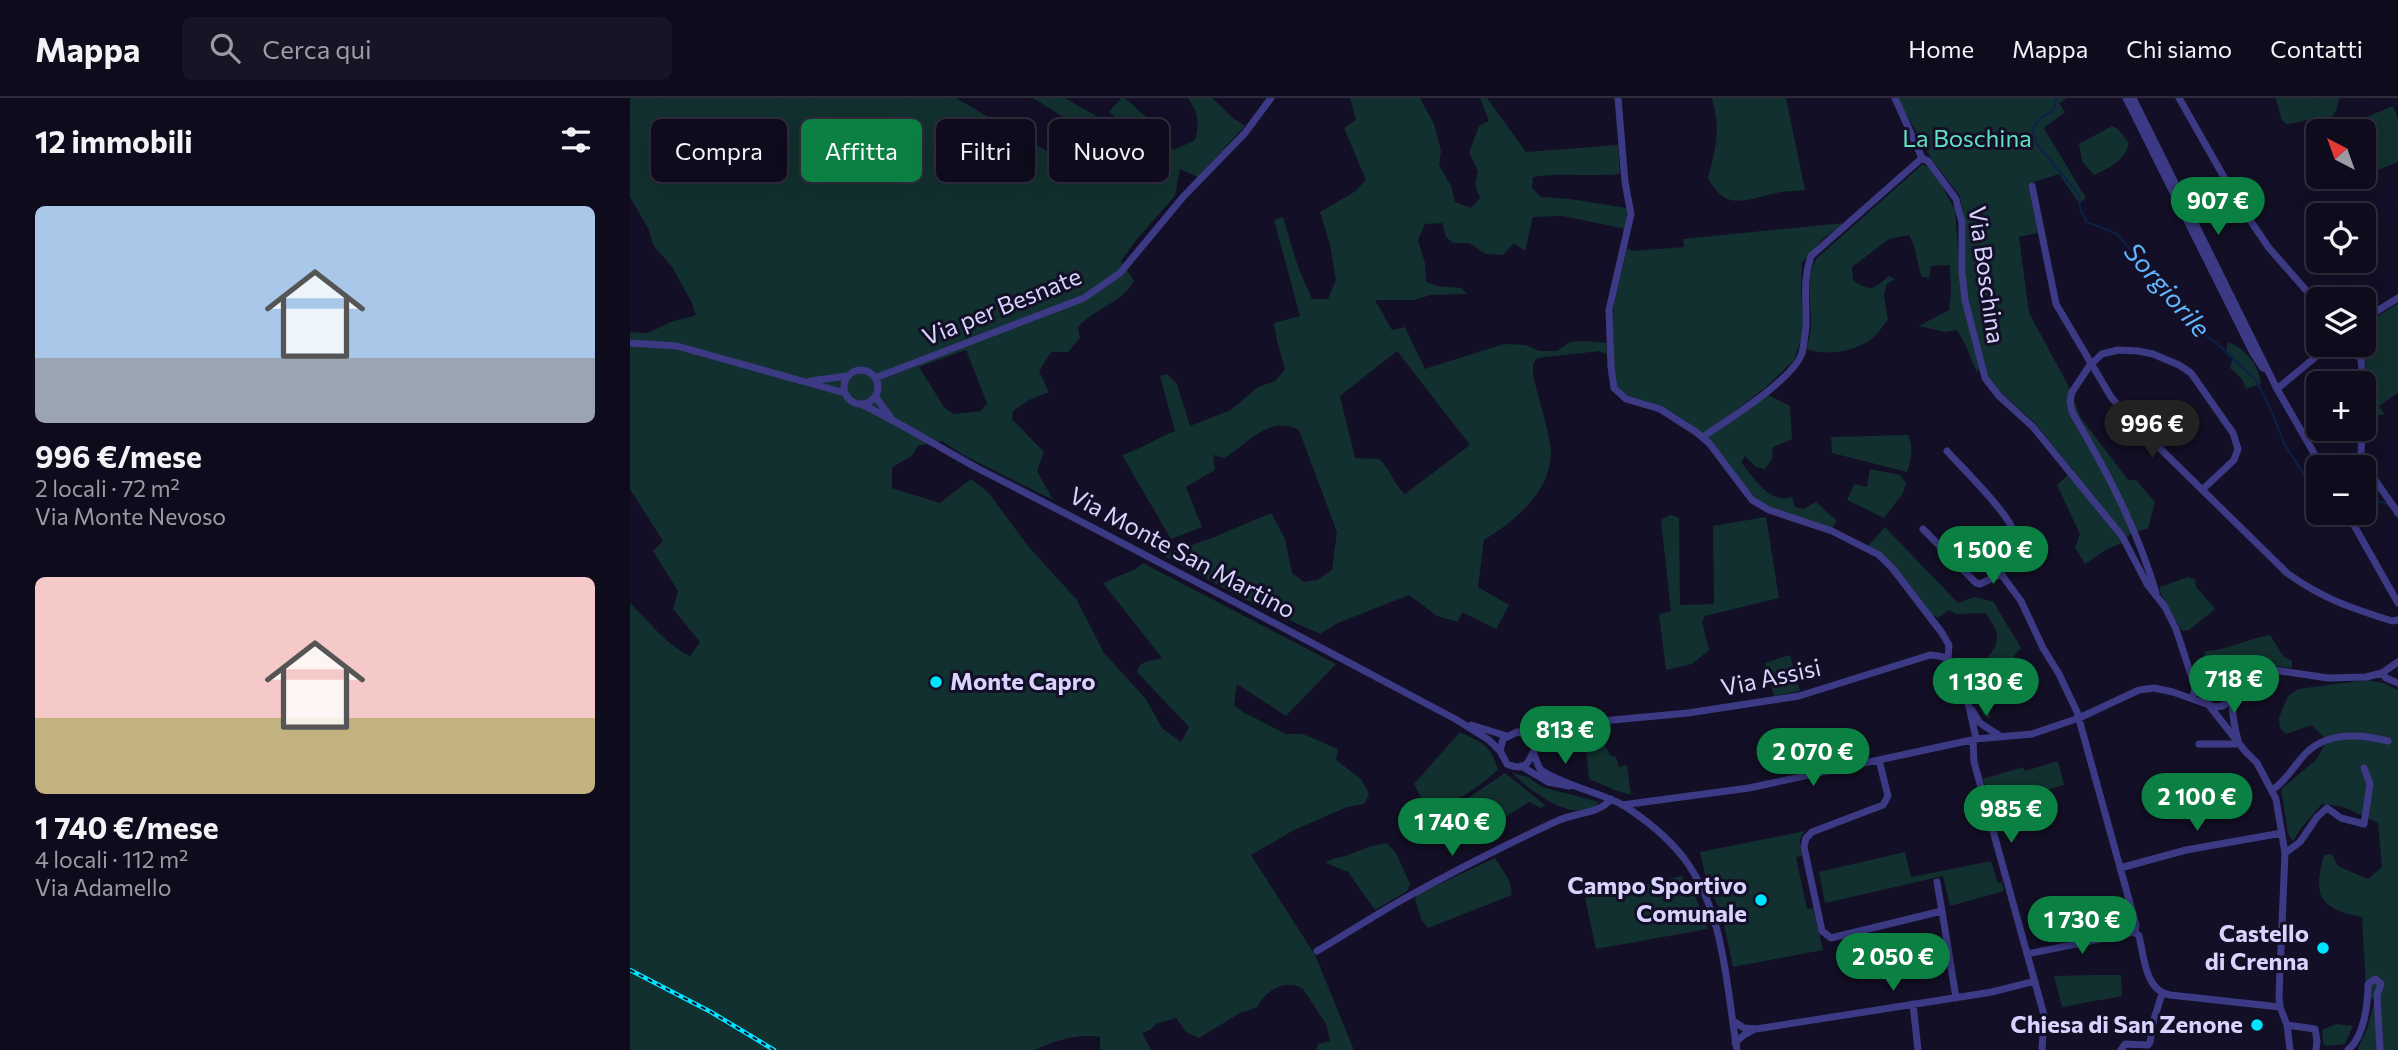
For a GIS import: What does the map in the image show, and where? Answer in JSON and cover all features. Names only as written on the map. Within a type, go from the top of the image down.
[{"type":"street","name":"Via per Besnate","points":[[876,378],[1084,298],[1107,283],[1126,266],[1183,197],[1245,133],[1271,98]]},
{"type":"street","points":[[1618,98],[1625,183],[1631,214],[1609,310],[1611,378],[1614,388],[1620,395],[1660,409],[1703,437],[1752,500],[1769,510],[1832,531],[1879,555],[1942,632],[1949,645],[1948,659],[1956,670],[1968,703],[1974,740],[1974,762],[2044,1016],[2042,1050]]},
{"type":"street","name":"Via Boschina","points":[[1895,98],[1922,158],[1928,161],[1956,199],[1962,222],[1965,300],[1985,378],[1999,396],[2033,427],[2122,536],[2147,584],[2176,629],[2195,687],[2193,698]]},
{"type":"street","points":[[2126,98],[2253,353],[2277,389]]},
{"type":"street","points":[[2133,98],[2277,389],[2315,455]]},
{"type":"street","points":[[2179,98],[2241,207],[2269,248],[2306,290]]},
{"type":"street","points":[[1703,437],[1766,392],[1791,370],[1802,354],[1806,327],[1805,273],[1811,256],[1922,158]]},
{"type":"street","points":[[2032,186],[2056,304],[2111,397],[2287,573],[2312,591],[2342,605],[2392,621],[2398,620]]},
{"type":"street","points":[[2376,311],[2398,299]]},
{"type":"street","name":"Via Monte San Martino","points":[[630,343],[677,346],[845,393],[849,399],[891,418],[961,459],[1457,720],[1489,740],[1500,751],[1507,764],[1521,766],[1548,782],[1583,788]]},
{"type":"street","points":[[2158,598],[2120,496],[2072,412],[2072,392],[2096,358],[2109,351],[2128,350],[2153,354],[2190,373],[2233,433],[2238,449],[2234,460],[2202,490]]},
{"type":"street","points":[[2277,389],[2316,357]]},
{"type":"street","name":"Via Monte San Martino","points":[[809,381],[847,376],[862,369],[876,378]]},
{"type":"street","points":[[845,393],[847,376]]},
{"type":"street","points":[[861,404],[875,396],[878,384],[876,378]]},
{"type":"street","name":"Via Monte San Martino","points":[[875,396],[891,418]]},
{"type":"street","points":[[2362,441],[2364,464],[2398,513]]},
{"type":"street","points":[[1947,451],[2012,528],[2016,538],[2015,546],[2001,574]]},
{"type":"street","points":[[2354,525],[2398,603]]},
{"type":"street","points":[[1923,529],[1976,583],[1980,584],[2001,574]]},
{"type":"street","points":[[2001,574],[2021,601],[2079,718],[2136,925],[2135,932]]},
{"type":"street","name":"Via Assisi","points":[[1527,735],[1550,733],[1602,720],[1688,713],[1799,696],[1930,655],[1948,659]]},
{"type":"street","points":[[2239,744],[2235,732],[2232,699],[2234,674],[2238,669],[2248,667],[2328,678],[2366,677],[2382,673],[2398,662]]},
{"type":"street","points":[[2382,673],[2386,678],[2398,683]]},
{"type":"street","points":[[1622,805],[1749,788],[1974,740],[2032,734],[2079,718],[2139,690],[2154,688],[2216,707],[2223,706],[2232,699]]},
{"type":"street","points":[[1968,703],[1980,723],[2000,736]]},
{"type":"street","points":[[2207,704],[2257,763],[2276,799],[2285,853],[2280,1007],[2287,1025],[2290,1050]]},
{"type":"street","name":"Via Monte San Martino","points":[[1457,720],[1507,736],[1517,732],[1527,735],[1532,740],[1537,764],[1546,774],[1622,805],[1638,815],[1675,848],[1703,890],[1716,923],[1736,1046]]},
{"type":"street","name":"Via Assisi","points":[[1534,751],[1540,739],[1550,733]]},
{"type":"street","points":[[1500,751],[1501,743],[1507,736]]},
{"type":"street","points":[[2272,790],[2291,774],[2307,752],[2321,743],[2351,736],[2367,736],[2388,741]]},
{"type":"street","points":[[2199,744],[2239,744]]},
{"type":"street","points":[[1521,766],[1529,762],[1534,751]]},
{"type":"street","points":[[1879,760],[1888,796],[1883,805],[1812,832],[1806,838],[1804,846],[1822,932],[1831,938],[1942,911]]},
{"type":"street","points":[[2285,853],[2300,842],[2317,817],[2327,808],[2341,818],[2364,824],[2370,784],[2364,768]]},
{"type":"street","points":[[1317,951],[1408,897],[1525,836],[1563,818],[1590,812],[1607,804],[1611,799]]},
{"type":"street","points":[[1638,815],[1647,800]]},
{"type":"street","points":[[2120,868],[2186,850],[2282,833]]},
{"type":"street","points":[[1937,882],[1956,998]]},
{"type":"street","points":[[2027,954],[2135,932]]},
{"type":"street","points":[[2135,932],[2139,936],[2149,978],[2155,989],[2162,994],[2280,1007]]},
{"type":"street","points":[[2348,1050],[2358,1036],[2365,1011],[2368,984],[2375,979],[2381,984],[2377,995],[2380,1050]]},
{"type":"street","points":[[1732,1020],[1744,1028],[1756,1029],[1992,992],[2035,981]]},
{"type":"street","points":[[2121,1050],[2125,1044],[2148,1045],[2162,994]]},
{"type":"street","points":[[1913,1004],[1918,1050]]},
{"type":"street","points":[[2287,1025],[2315,1029],[2316,1050]]},
{"type":"street","points":[[1736,1046],[1744,1035],[1756,1029]]},
{"type":"green space","points":[[630,98],[956,98],[992,119],[936,119],[936,182],[1035,182],[1035,144],[1049,152],[1049,182],[1169,182],[1169,146],[1174,150],[1195,140],[1197,118],[1188,98],[1212,98],[1245,126],[1198,177],[1180,169],[1175,196],[1121,261],[1134,281],[1129,289],[1078,327],[1080,338],[1068,352],[1051,352],[1039,371],[1049,392],[1029,400],[1013,411],[1012,419],[1044,452],[1037,471],[1053,500],[963,455],[942,441],[918,446],[912,456],[892,467],[892,488],[940,503],[971,479],[988,492],[1028,546],[1077,600],[1104,653],[1146,699],[1162,728],[1181,742],[1189,727],[1137,672],[1143,663],[1162,658],[1103,583],[1136,569],[1143,563],[1336,664],[1286,716],[1237,684],[1234,705],[1286,734],[1303,734],[1338,749],[1336,760],[1361,779],[1369,794],[1364,804],[1347,807],[1292,831],[1251,855],[1315,955],[1354,1050],[1316,1050],[1318,1044],[1330,1041],[1326,1024],[1303,989],[1283,985],[1265,996],[1258,1007],[1240,1013],[1199,1038],[1186,1032],[1176,1018],[1156,1024],[1142,1033],[1151,1050],[1100,1050],[1100,1037],[1083,1036],[1035,1050],[630,1050],[630,603],[665,639],[681,651],[690,656],[700,642],[673,609],[678,591],[653,551],[663,541],[630,489],[630,332],[648,333],[671,322],[696,315],[672,267],[653,245],[649,230],[630,197]],"holes":[[[966,350],[987,403],[981,411],[953,414],[944,407],[919,367]]]},
{"type":"green space","points":[[1033,98],[1065,98],[1102,119],[1067,119]]},
{"type":"green space","points":[[1121,98],[1125,98],[1149,119],[1117,119],[1109,112]]},
{"type":"green space","points":[[1350,98],[1420,98],[1434,124],[1441,151],[1439,165],[1451,186],[1455,202],[1471,208],[1480,198],[1475,184],[1478,172],[1469,152],[1479,126],[1489,121],[1480,98],[1487,98],[1526,152],[1618,145],[1620,174],[1533,177],[1532,188],[1541,197],[1627,208],[1626,229],[1563,216],[1533,217],[1525,251],[1514,243],[1503,255],[1486,254],[1469,243],[1453,243],[1446,237],[1442,223],[1425,224],[1418,240],[1425,263],[1426,282],[1461,288],[1467,294],[1431,295],[1414,300],[1375,300],[1392,330],[1405,327],[1425,369],[1504,344],[1526,345],[1539,351],[1557,351],[1570,342],[1606,343],[1607,355],[1600,351],[1537,358],[1533,365],[1551,459],[1541,487],[1532,500],[1509,522],[1484,540],[1478,587],[1509,605],[1496,629],[1462,612],[1458,622],[1437,616],[1409,595],[1338,623],[1320,634],[1244,599],[1165,556],[1271,513],[1285,539],[1292,573],[1304,582],[1317,580],[1332,570],[1337,532],[1299,430],[1288,426],[1268,428],[1224,458],[1213,455],[1215,470],[1186,487],[1202,527],[1171,539],[1122,455],[1175,431],[1160,376],[1167,374],[1177,384],[1190,426],[1231,410],[1258,387],[1275,381],[1285,370],[1274,323],[1300,316],[1274,220],[1283,217],[1298,267],[1312,299],[1328,299],[1336,280],[1330,245],[1320,212],[1354,192],[1366,180],[1344,128],[1356,120]],"holes":[[[1397,351],[1470,445],[1405,494],[1379,459],[1355,458],[1340,396]]]},
{"type":"green space","points":[[1712,98],[1786,98],[1805,190],[1735,201],[1721,195],[1708,178],[1716,138]]},
{"type":"green space","name":"La Boschina","points":[[1897,98],[2067,98],[2059,103],[2065,112],[2044,128],[2086,198],[2079,203],[2059,174],[2028,184],[2038,233],[2019,237],[2029,313],[2068,385],[2081,418],[2128,480],[2136,480],[2155,502],[2148,529],[2132,532],[2120,544],[2107,549],[2085,564],[2075,548],[2080,534],[2057,485],[2073,470],[2035,423],[1998,390],[1987,376],[1966,291],[1965,231],[1960,196],[1932,160]]},
{"type":"green space","points":[[2276,98],[2339,98],[2337,109],[2331,119],[2306,119],[2286,124],[2281,118]]},
{"type":"green space","points":[[2393,106],[2398,119],[2398,162],[2376,171],[2376,119],[2362,119]]},
{"type":"green space","points":[[2112,126],[2118,129],[2129,143],[2127,149],[2116,163],[2094,175],[2082,161],[2079,144]]},
{"type":"green space","points":[[1923,164],[1937,177],[1955,210],[1962,300],[1979,367],[1977,373],[1957,330],[1945,332],[1919,326],[1949,310],[1950,265],[1931,266],[1929,278],[1922,277],[1909,235],[1889,239],[1852,267],[1853,280],[1864,287],[1872,288],[1889,276],[1895,279],[1887,284],[1884,295],[1888,320],[1877,334],[1866,343],[1842,351],[1807,349],[1811,326],[1809,284],[1816,259]]},
{"type":"green space","points":[[1844,223],[1823,239],[1802,263],[1802,337],[1794,360],[1766,387],[1703,435],[1666,409],[1621,393],[1615,377],[1612,325],[1627,248],[1633,251],[1684,247],[1683,239]]},
{"type":"green space","points":[[2398,303],[2398,393],[2379,406],[2385,415],[2376,414],[2376,371],[2367,371],[2364,357],[2376,357],[2376,317]]},
{"type":"green space","points":[[2228,342],[2250,358],[2258,370],[2261,384],[2246,389],[2242,379],[2230,368],[2233,357],[2226,351]]},
{"type":"green space","points":[[1768,395],[1790,406],[1792,439],[1773,447],[1772,459],[1765,469],[1756,467],[1745,456],[1741,462],[1763,488],[1776,497],[1792,497],[1795,507],[1803,509],[1816,502],[1837,521],[1832,528],[1762,504],[1707,438]]},
{"type":"green space","points":[[1908,435],[1911,454],[1907,472],[1832,453],[1831,437]]},
{"type":"green space","points":[[1870,469],[1900,475],[1906,483],[1903,493],[1884,518],[1847,500],[1854,484],[1867,487]]},
{"type":"green space","points":[[1670,515],[1679,518],[1680,605],[1714,604],[1713,526],[1766,517],[1779,598],[1705,616],[1702,622],[1709,650],[1692,664],[1666,670],[1659,614],[1671,611],[1661,520]]},
{"type":"green space","points":[[1885,527],[1958,603],[1975,597],[1994,602],[2018,642],[2021,648],[2014,656],[2018,665],[2016,672],[2002,675],[1992,682],[1989,698],[1990,719],[1983,714],[1967,680],[1996,644],[1993,625],[1986,613],[1956,614],[1949,610],[1938,618],[1930,614],[1868,546]]},
{"type":"green space","points":[[2188,577],[2195,579],[2196,587],[2214,610],[2189,630],[2182,631],[2160,592],[2160,587]]},
{"type":"green space","points":[[2270,635],[2283,656],[2292,661],[2292,668],[2240,662],[2232,667],[2228,676],[2217,672],[2204,656],[2205,651]]},
{"type":"green space","points":[[1790,655],[1800,691],[1774,696],[1765,663]]},
{"type":"green space","points":[[2367,680],[2384,683],[2398,690],[2398,1050],[2357,1050],[2367,1029],[2375,1000],[2363,997],[2366,989],[2362,917],[2336,910],[2328,904],[2322,898],[2319,880],[2324,855],[2332,854],[2338,866],[2368,879],[2382,867],[2378,823],[2344,807],[2322,804],[2293,841],[2288,834],[2281,789],[2316,760],[2327,741],[2312,725],[2286,734],[2280,728],[2279,718],[2288,696],[2298,689]]},
{"type":"green space","points":[[1604,728],[1606,747],[1611,756],[1616,757],[1619,767],[1627,765],[1631,795],[1589,779],[1584,732]]},
{"type":"green space","points":[[1460,732],[1489,749],[1498,770],[1462,797],[1450,801],[1423,801],[1414,784]]},
{"type":"green space","points":[[2058,761],[2064,785],[1992,806],[1983,779],[2023,767],[2025,771]]},
{"type":"green space","points":[[1505,773],[1545,805],[1541,808],[1529,802],[1456,848],[1447,833],[1449,811]]},
{"type":"green space","points":[[1512,773],[1528,777],[1542,787],[1599,802],[1590,809],[1566,809],[1541,797]]},
{"type":"green space","name":"Campo Sportivo Comunale","points":[[1805,831],[1800,842],[1802,856],[1796,857],[1807,909],[1813,908],[1823,950],[1733,967],[1722,915],[1706,879],[1700,852]]},
{"type":"green space","points":[[1387,843],[1396,853],[1410,884],[1407,891],[1375,910],[1348,872],[1326,863],[1371,846]]},
{"type":"green space","points":[[1905,852],[1911,877],[1991,861],[1998,883],[2002,882],[2004,891],[1950,906],[1943,876],[1825,903],[1819,872]]},
{"type":"green space","points":[[1495,858],[1509,880],[1512,895],[1428,928],[1422,921],[1415,900],[1418,894]]},
{"type":"green space","points":[[1682,876],[1694,893],[1708,929],[1596,949],[1585,898]]},
{"type":"green space","points":[[2121,975],[2122,996],[2062,1007],[2054,976]]},
{"type":"green space","points":[[2336,1024],[2353,1026],[2345,1044],[2326,1046],[2323,1043],[2322,1030]]},
{"type":"waterway","name":"Sorgiorile","points":[[2057,98],[2053,111],[2042,117],[2032,130],[2036,143],[2079,195],[2080,209],[2087,222],[2117,234],[2151,273],[2173,292],[2195,327],[2255,379],[2285,445],[2306,478]]},
{"type":"waterway","name":"Sorgiorile","points":[[2376,502],[2385,502],[2389,506]]},
{"type":"waterway","name":"Sorgiorile","points":[[2394,514],[2398,519]]},
{"type":"railway","points":[[630,970],[711,1012],[774,1050]]},
{"type":"place","name":"Monte Capro","points":[[936,682]]},
{"type":"place","name":"Campo Sportivo Comunale","points":[[1761,900]]},
{"type":"place","name":"Castello di Crenna","points":[[2323,948]]},
{"type":"place","name":"Chiesa di San Zenone","points":[[2257,1025]]}]
